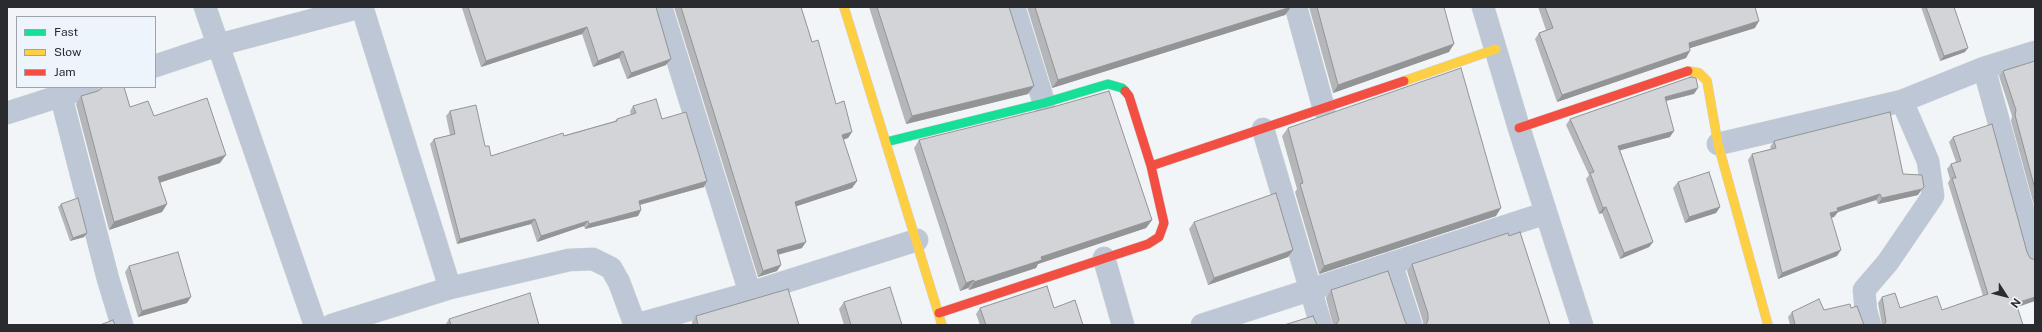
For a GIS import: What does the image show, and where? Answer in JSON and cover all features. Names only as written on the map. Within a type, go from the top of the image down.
[{"type":"street","points":[[205,7],[315,325]]},
{"type":"street","points":[[156,66],[218,45],[361,7],[450,288]]},
{"type":"street","points":[[661,7],[750,293]]},
{"type":"street","points":[[844,7],[942,325]]},
{"type":"street","points":[[1014,7],[1044,103]]},
{"type":"street","points":[[1296,7],[1324,109]]},
{"type":"street","points":[[1483,7],[1519,128],[1582,325]]},
{"type":"street","points":[[1151,166],[1324,109],[1496,49]]},
{"type":"street","points":[[1718,144],[1902,100],[1984,68],[2035,52]]},
{"type":"street","points":[[1984,68],[2035,254]]},
{"type":"street","points":[[1519,128],[1686,70],[1699,73],[1707,81],[1718,144],[1768,325]]},
{"type":"street","points":[[886,142],[1044,103],[1108,84],[1122,88],[1129,96],[1151,166],[1164,224],[1159,237],[1148,244],[939,313]]},
{"type":"street","points":[[7,113],[85,88]]},
{"type":"street","points":[[61,96],[108,279],[122,325]]},
{"type":"street","points":[[1870,325],[1866,311],[1864,290],[1888,262],[1933,196],[1928,161],[1902,100]]},
{"type":"street","points":[[1263,129],[1309,290],[1321,325]]},
{"type":"street","points":[[1202,325],[1546,213]]},
{"type":"street","points":[[332,325],[450,288],[569,260],[593,259],[611,268],[617,277],[635,325],[750,293],[917,240]]},
{"type":"street","points":[[1104,258],[1123,325]]},
{"type":"street","points":[[1391,263],[1411,325]]},
{"type":"building","points":[[468,7],[656,7],[671,59],[631,73],[623,51],[598,61],[587,27],[486,61]]},
{"type":"building","points":[[681,7],[801,7],[812,42],[818,40],[836,104],[844,101],[852,132],[842,135],[857,181],[795,202],[806,242],[777,250],[781,265],[763,271]]},
{"type":"building","points":[[877,7],[1009,7],[1034,86],[912,116]]},
{"type":"building","points":[[1035,7],[1291,7],[1058,80]]},
{"type":"building","points":[[1317,7],[1444,7],[1454,44],[1338,85]]},
{"type":"building","points":[[1545,7],[1755,7],[1759,21],[1689,43],[1690,51],[1562,95],[1539,33],[1553,28]]},
{"type":"building","points":[[1926,7],[1954,7],[1968,48],[1944,56]]},
{"type":"building","points":[[2035,61],[2035,189],[2015,115],[2016,110],[2003,71]]},
{"type":"building","points":[[1461,68],[1501,208],[1324,266],[1300,184],[1303,183],[1288,128]]},
{"type":"building","points":[[1691,77],[1696,78],[1698,88],[1665,97],[1674,131],[1618,146],[1653,242],[1624,253],[1606,207],[1603,208],[1590,173],[1594,172],[1570,119]]},
{"type":"building","points":[[102,88],[124,88],[130,107],[148,101],[154,116],[207,98],[226,155],[158,177],[167,204],[114,222],[81,96],[98,91]]},
{"type":"building","points":[[1109,91],[1152,220],[1041,257],[1042,260],[974,282],[974,280],[966,283],[919,140],[1053,107]]},
{"type":"building","points":[[656,99],[662,119],[686,112],[707,181],[639,201],[641,210],[589,224],[588,221],[541,236],[535,219],[460,239],[434,139],[455,134],[450,111],[476,105],[485,146],[489,146],[491,156],[563,133],[564,136],[617,121],[617,119],[636,113],[633,106]]},
{"type":"building","points":[[1890,112],[1903,174],[1922,175],[1924,187],[1922,189],[1882,198],[1880,194],[1837,208],[1838,211],[1830,213],[1841,250],[1782,273],[1752,154],[1776,148],[1774,141]]},
{"type":"building","points":[[1992,124],[2027,252],[2030,258],[2035,260],[2035,297],[2016,303],[2023,325],[1884,325],[1886,322],[1882,297],[1895,293],[1900,308],[1937,296],[1942,310],[1988,294],[1952,178],[1956,178],[1951,164],[1961,161],[1953,137]]},
{"type":"building","points":[[1709,172],[1720,207],[1689,217],[1678,182]]},
{"type":"building","points":[[1276,193],[1293,250],[1214,278],[1194,222]]},
{"type":"building","points":[[78,198],[87,233],[73,238],[61,204]]},
{"type":"building","points":[[1520,232],[1550,325],[1426,325],[1428,314],[1412,264],[1508,233],[1509,236]]},
{"type":"building","points":[[178,252],[191,297],[142,311],[129,266]]},
{"type":"building","points":[[1388,271],[1407,325],[1336,325],[1339,320],[1331,290]]},
{"type":"building","points":[[1047,286],[1054,308],[1075,300],[1083,325],[986,325],[980,308]]},
{"type":"building","points":[[890,287],[902,325],[851,325],[844,302]]},
{"type":"building","points":[[788,289],[799,325],[698,325],[696,316]]},
{"type":"building","points":[[530,293],[539,325],[451,325],[449,319]]},
{"type":"building","points":[[1819,299],[1824,310],[1850,304],[1851,308],[1857,306],[1864,325],[1795,325],[1792,312]]},
{"type":"building","points":[[1313,316],[1317,325],[1284,325]]},
{"type":"building","points":[[113,320],[115,325],[100,325]]},
{"type":"traffic: fast","points":[[886,142],[1044,103],[1108,84],[1122,88],[1125,91]]},
{"type":"traffic: slow","points":[[844,7],[942,325]]},
{"type":"traffic: slow","points":[[1404,81],[1496,49]]},
{"type":"traffic: slow","points":[[1688,71],[1699,73],[1707,81],[1718,144],[1768,325]]},
{"type":"traffic: jam","points":[[1519,128],[1688,71]]},
{"type":"traffic: jam","points":[[1151,166],[1404,81]]},
{"type":"traffic: jam","points":[[939,313],[1148,244],[1159,237],[1164,223],[1151,166],[1129,96],[1125,91]]}]
